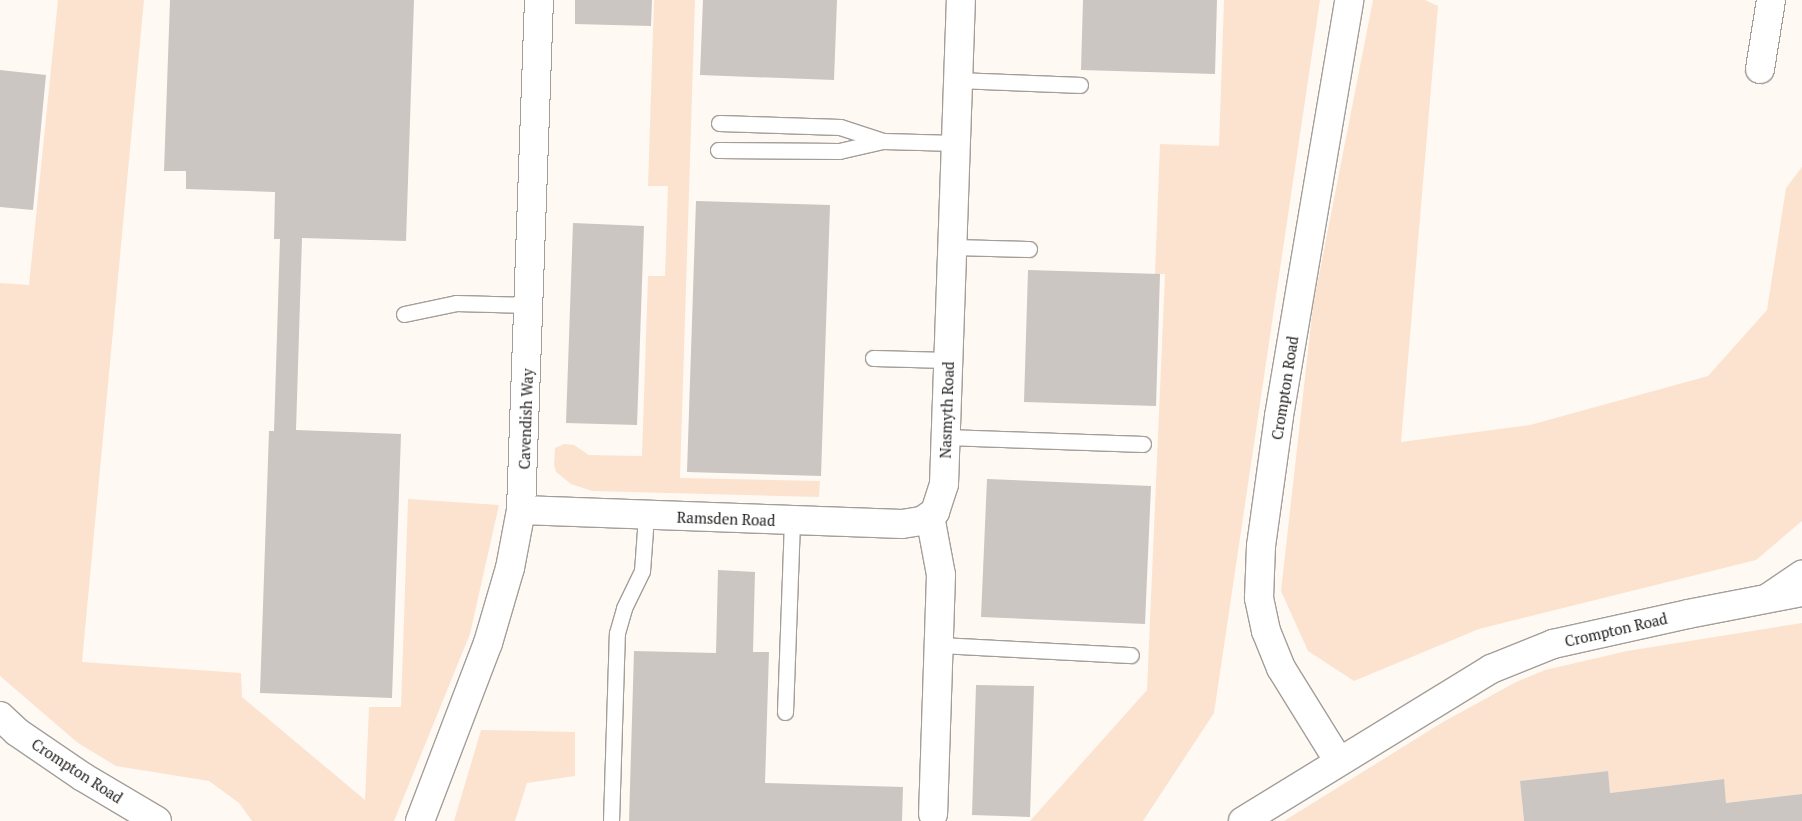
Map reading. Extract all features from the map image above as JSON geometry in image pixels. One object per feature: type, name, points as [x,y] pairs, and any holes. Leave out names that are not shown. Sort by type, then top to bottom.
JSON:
[{"type":"street","name":"Cavendish Way","points":[[420,821],[488,644],[510,568],[521,510],[540,0]]},
{"type":"street","name":"Nasmyth Road","points":[[930,516],[943,494],[961,0]]},
{"type":"street","name":"Crompton Road","points":[[1338,760],[1274,654],[1259,598],[1262,546],[1280,416],[1349,0]]},
{"type":"street","points":[[1760,69],[1771,0]]},
{"type":"street","name":"Ramsden Road","points":[[521,510],[792,522],[909,524],[930,516]]},
{"type":"street","points":[[930,516],[940,575],[933,814]]},
{"type":"street","points":[[1769,597],[1802,575]]},
{"type":"street","name":"Crompton Road","points":[[1243,821],[1338,760],[1458,687],[1525,654],[1600,631],[1802,592]]},
{"type":"street","name":"Crompton Road","points":[[0,716],[17,732],[83,777],[157,821]]},
{"type":"lane","points":[[958,80],[1080,85]]},
{"type":"lane","points":[[719,123],[840,127],[883,141]]},
{"type":"lane","points":[[718,150],[840,151],[883,141],[956,143]]},
{"type":"lane","points":[[952,247],[1029,250]]},
{"type":"lane","points":[[404,314],[456,304],[529,305]]},
{"type":"lane","points":[[873,358],[948,360]]},
{"type":"lane","points":[[946,437],[1143,444]]},
{"type":"lane","points":[[611,821],[617,633],[624,608],[642,571],[646,516]]},
{"type":"lane","points":[[785,712],[792,522]]},
{"type":"lane","points":[[938,645],[1131,655]]},
{"type":"shaded area","points":[[58,0],[144,0],[82,662],[241,673],[242,697],[365,800],[369,707],[401,707],[408,499],[499,505],[470,634],[394,821],[252,821],[239,803],[209,781],[116,766],[78,743],[0,676],[0,283],[29,285]]},
{"type":"shaded area","points":[[654,0],[695,0],[680,478],[820,481],[819,497],[592,491],[571,484],[556,472],[554,465],[555,448],[564,444],[574,445],[589,455],[642,456],[648,276],[665,276],[668,186],[648,186]]},
{"type":"shaded area","points":[[1224,0],[1320,0],[1214,713],[1143,821],[1030,821],[1147,690],[1165,274],[1155,274],[1160,144],[1219,146]]},
{"type":"shaded area","points":[[1373,0],[1425,0],[1438,6],[1401,442],[1530,425],[1708,376],[1767,310],[1786,188],[1802,167],[1802,521],[1756,560],[1479,629],[1354,681],[1308,651],[1281,591],[1313,306]]},
{"type":"shaded area","points":[[1802,623],[1802,794],[1726,803],[1723,779],[1610,793],[1607,771],[1520,781],[1524,821],[1284,821],[1443,722],[1516,682],[1545,670],[1627,651]]},
{"type":"shaded area","points":[[481,730],[575,732],[575,776],[527,783],[515,821],[454,821]]},
{"type":"building","points":[[170,0],[414,0],[406,241],[302,238],[296,430],[401,434],[392,698],[260,693],[269,431],[274,431],[280,239],[274,239],[275,192],[186,189],[186,171],[164,171]]},
{"type":"building","points":[[575,0],[652,0],[651,26],[575,24]]},
{"type":"building","points":[[703,0],[837,0],[834,80],[700,75]]},
{"type":"building","points":[[1083,0],[1217,0],[1215,74],[1081,70]]},
{"type":"building","points":[[0,70],[46,75],[33,210],[0,207]]},
{"type":"building","points":[[696,201],[830,205],[821,476],[687,472]]},
{"type":"building","points":[[573,223],[644,226],[637,425],[566,423]]},
{"type":"building","points":[[1028,270],[1160,274],[1156,406],[1024,402]]},
{"type":"building","points":[[987,479],[1151,486],[1145,624],[981,617]]},
{"type":"building","points":[[718,570],[755,572],[753,652],[769,652],[765,783],[903,787],[902,821],[629,821],[634,651],[716,653]]},
{"type":"building","points":[[976,685],[1034,686],[1030,817],[972,815]]},
{"type":"building","points":[[1608,771],[1610,793],[1724,779],[1726,803],[1802,794],[1802,821],[1524,821],[1520,781]]}]
